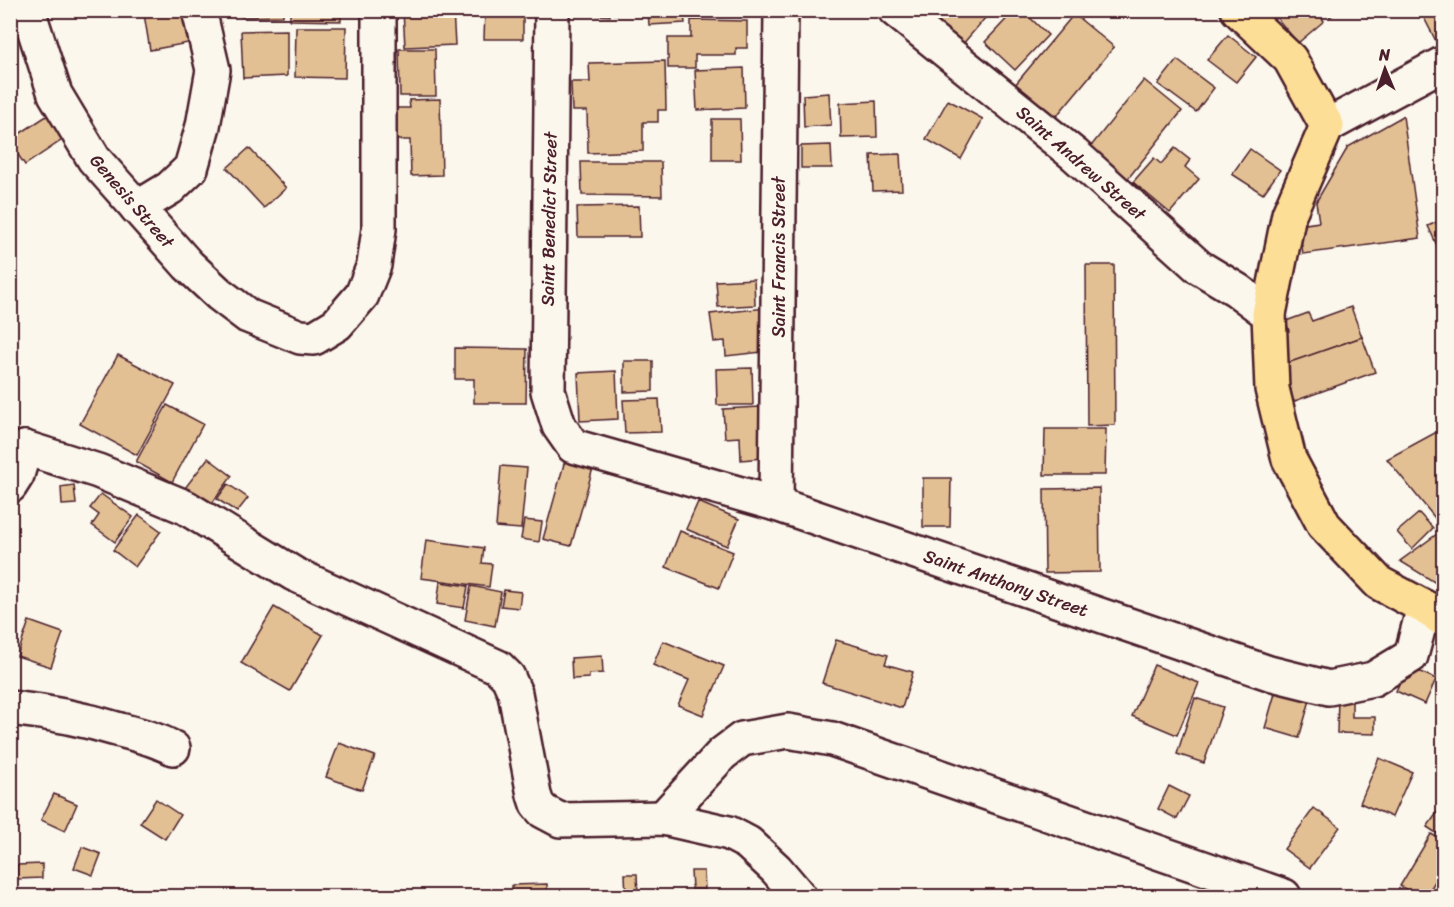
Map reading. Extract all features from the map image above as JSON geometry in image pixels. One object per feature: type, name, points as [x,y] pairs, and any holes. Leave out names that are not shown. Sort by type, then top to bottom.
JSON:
[{"type":"main road","points":[[1238,10],[1290,58],[1327,126],[1289,214],[1269,314],[1272,389],[1289,459],[1324,525],[1378,583],[1434,614]]},
{"type":"street","name":"Genesis Street","points":[[28,10],[55,94],[94,159],[188,265],[219,294],[248,316],[300,337],[314,338],[337,324],[362,296],[374,265],[379,228],[379,10]]},
{"type":"street","points":[[137,208],[170,188],[191,168],[203,126],[213,70],[199,10]]},
{"type":"street","name":"Saint Benedict Street","points":[[552,10],[548,391],[559,426]]},
{"type":"street","name":"Saint Francis Street","points":[[776,504],[781,10]]},
{"type":"street","name":"Saint Andrew Street","points":[[895,10],[1075,154],[1199,267],[1269,314]]},
{"type":"street","points":[[1327,126],[1443,63]]},
{"type":"street","name":"Saint Anthony Street","points":[[559,426],[573,446],[776,504],[1269,673],[1329,688],[1373,679],[1411,656],[1434,614]]},
{"type":"street","points":[[10,486],[18,475],[18,440],[185,507],[294,574],[498,667],[508,677],[515,693],[534,795],[543,811],[560,820],[663,818],[729,833],[748,843],[776,869],[799,897]]},
{"type":"street","points":[[10,708],[57,713],[159,740],[173,748]]},
{"type":"street","points":[[663,818],[722,754],[742,740],[788,732],[832,740],[1284,897]]},
{"type":"building","points":[[183,10],[188,43],[150,50],[144,14]]},
{"type":"building","points":[[242,10],[283,10],[283,16],[242,17]]},
{"type":"building","points":[[290,10],[341,10],[341,21],[290,20]]},
{"type":"building","points":[[403,10],[453,10],[455,45],[405,47]]},
{"type":"building","points":[[485,10],[523,10],[523,39],[484,39]]},
{"type":"building","points":[[577,10],[610,10],[610,16],[577,14]]},
{"type":"building","points":[[614,10],[636,10],[636,13],[614,14]]},
{"type":"building","points":[[648,10],[723,10],[723,13],[684,15],[685,23],[649,25]]},
{"type":"building","points":[[946,10],[992,10],[962,45],[936,22]]},
{"type":"building","points":[[1015,10],[1022,10],[1048,35],[1015,70],[985,42]]},
{"type":"building","points":[[1270,10],[1316,10],[1324,21],[1298,43]]},
{"type":"building","points":[[1325,10],[1340,10],[1330,17]]},
{"type":"building","points":[[1420,10],[1444,10],[1444,40],[1437,43]]},
{"type":"building","points":[[1074,14],[1114,47],[1049,125],[1009,92]]},
{"type":"building","points":[[691,20],[747,21],[747,48],[736,48],[736,55],[695,55],[695,68],[668,68],[668,38],[691,38]]},
{"type":"building","points":[[296,27],[346,27],[345,78],[295,77]]},
{"type":"building","points":[[287,30],[287,76],[243,78],[241,31]]},
{"type":"building","points":[[1228,35],[1256,57],[1236,82],[1207,60]]},
{"type":"building","points":[[399,49],[435,49],[436,96],[400,96]]},
{"type":"building","points":[[1177,60],[1214,88],[1196,112],[1158,84]]},
{"type":"building","points":[[665,61],[666,110],[658,110],[658,122],[643,122],[643,151],[588,153],[587,111],[572,111],[571,82],[590,82],[589,63]]},
{"type":"building","points":[[744,68],[745,108],[697,110],[695,70]]},
{"type":"building","points":[[1144,80],[1182,111],[1122,186],[1083,156]]},
{"type":"building","points":[[829,93],[831,125],[804,127],[803,95]]},
{"type":"building","points":[[440,99],[442,175],[411,176],[410,140],[397,140],[396,108],[410,108],[409,100]]},
{"type":"building","points":[[948,100],[983,119],[961,159],[926,139]]},
{"type":"building","points":[[876,101],[877,137],[841,138],[840,103]]},
{"type":"building","points":[[51,113],[68,136],[25,165],[10,140]]},
{"type":"building","points":[[1403,116],[1420,238],[1303,254],[1299,225],[1319,222],[1316,202],[1348,147]]},
{"type":"building","points":[[712,119],[740,119],[741,160],[712,160]]},
{"type":"building","points":[[831,145],[832,168],[801,168],[801,146]]},
{"type":"building","points":[[249,148],[286,188],[264,208],[227,168]]},
{"type":"building","points":[[1175,148],[1190,160],[1185,167],[1199,179],[1170,213],[1133,182],[1154,158],[1161,164]]},
{"type":"building","points":[[1250,149],[1280,170],[1263,194],[1232,174]]},
{"type":"building","points":[[900,154],[902,190],[873,191],[871,155]]},
{"type":"building","points":[[581,162],[661,162],[662,196],[582,195]]},
{"type":"building","points":[[639,206],[640,237],[578,237],[577,207]]},
{"type":"building","points":[[1444,219],[1444,261],[1428,226]]},
{"type":"building","points":[[1086,265],[1114,265],[1115,425],[1087,426]]},
{"type":"building","points":[[754,279],[755,305],[718,307],[716,281]]},
{"type":"building","points":[[1351,307],[1362,337],[1283,365],[1273,337],[1289,331],[1286,321],[1308,313],[1312,321]]},
{"type":"building","points":[[766,308],[772,351],[726,356],[725,341],[714,342],[710,314]]},
{"type":"building","points":[[1362,337],[1375,372],[1292,402],[1279,366]]},
{"type":"building","points":[[455,348],[527,349],[526,403],[474,403],[474,379],[455,379]]},
{"type":"building","points":[[118,355],[175,385],[137,455],[80,424]]},
{"type":"building","points":[[624,361],[653,361],[653,391],[624,392]]},
{"type":"building","points":[[752,368],[753,405],[717,405],[716,369]]},
{"type":"building","points":[[616,371],[618,419],[580,421],[578,373]]},
{"type":"building","points":[[659,399],[661,432],[625,433],[623,400]]},
{"type":"building","points":[[167,405],[203,424],[172,482],[136,462]]},
{"type":"building","points":[[760,407],[763,458],[741,460],[740,437],[725,438],[723,409]]},
{"type":"building","points":[[1444,428],[1444,520],[1439,523],[1387,459]]},
{"type":"building","points":[[1045,429],[1106,429],[1105,475],[1044,475]]},
{"type":"building","points":[[567,453],[595,461],[571,546],[543,539]]},
{"type":"building","points":[[208,458],[232,476],[210,506],[185,488]]},
{"type":"building","points":[[501,466],[527,468],[521,529],[496,527]]},
{"type":"building","points":[[923,478],[951,478],[950,527],[923,527]]},
{"type":"building","points":[[228,484],[248,498],[237,512],[217,499]]},
{"type":"building","points":[[74,485],[76,504],[62,505],[61,487]]},
{"type":"building","points":[[1099,488],[1100,572],[1045,573],[1044,489]]},
{"type":"building","points":[[101,494],[133,517],[115,542],[92,525],[99,515],[90,508]]},
{"type":"building","points":[[698,502],[739,519],[727,546],[686,529]]},
{"type":"building","points":[[1419,513],[1433,528],[1412,549],[1397,532]]},
{"type":"building","points":[[139,515],[161,531],[135,567],[113,550]]},
{"type":"building","points":[[524,520],[542,522],[539,542],[521,539]]},
{"type":"building","points":[[1444,529],[1444,588],[1400,561]]},
{"type":"building","points":[[680,531],[733,552],[719,588],[666,567]]},
{"type":"building","points":[[426,540],[484,548],[482,563],[492,564],[489,587],[421,578]]},
{"type":"building","points":[[440,582],[468,586],[464,608],[437,604]]},
{"type":"building","points":[[471,586],[501,592],[495,626],[465,620]]},
{"type":"building","points":[[504,590],[521,592],[519,608],[501,606]]},
{"type":"building","points":[[274,607],[323,635],[290,691],[241,663]]},
{"type":"building","points":[[29,621],[63,633],[51,667],[17,656]]},
{"type":"building","points":[[836,640],[888,655],[885,664],[913,672],[902,708],[822,683]]},
{"type":"building","points":[[663,641],[724,666],[703,715],[678,705],[689,680],[653,665]]},
{"type":"building","points":[[602,656],[603,673],[589,674],[589,678],[572,679],[571,658]]},
{"type":"building","points":[[1154,665],[1199,683],[1177,735],[1132,716]]},
{"type":"building","points":[[1407,666],[1436,679],[1425,704],[1396,691]]},
{"type":"building","points":[[1276,690],[1310,700],[1299,738],[1265,728]]},
{"type":"building","points":[[1195,698],[1223,707],[1204,763],[1177,754]]},
{"type":"building","points":[[1338,698],[1352,698],[1352,717],[1375,717],[1375,734],[1337,733]]},
{"type":"building","points":[[339,743],[375,756],[362,790],[326,777]]},
{"type":"building","points":[[1379,758],[1412,772],[1392,817],[1360,803]]},
{"type":"building","points":[[1169,786],[1189,796],[1177,819],[1158,809]]},
{"type":"building","points":[[54,794],[77,804],[65,831],[41,820]]},
{"type":"building","points":[[156,799],[180,815],[165,839],[140,823]]},
{"type":"building","points":[[1444,803],[1444,838],[1427,827]]},
{"type":"building","points":[[1314,808],[1340,827],[1310,868],[1284,849]]},
{"type":"building","points":[[1431,834],[1444,841],[1444,867],[1426,896],[1417,896],[1400,886]]},
{"type":"building","points":[[82,847],[101,854],[93,875],[74,868]]},
{"type":"building","points":[[42,864],[42,878],[17,879],[17,865]]},
{"type":"building","points":[[691,871],[704,871],[705,889],[692,889]]},
{"type":"building","points":[[625,874],[637,874],[638,896],[626,896]]},
{"type":"building","points":[[10,877],[15,877],[15,896],[10,896]]},
{"type":"building","points":[[547,884],[547,896],[512,896],[512,885]]}]
